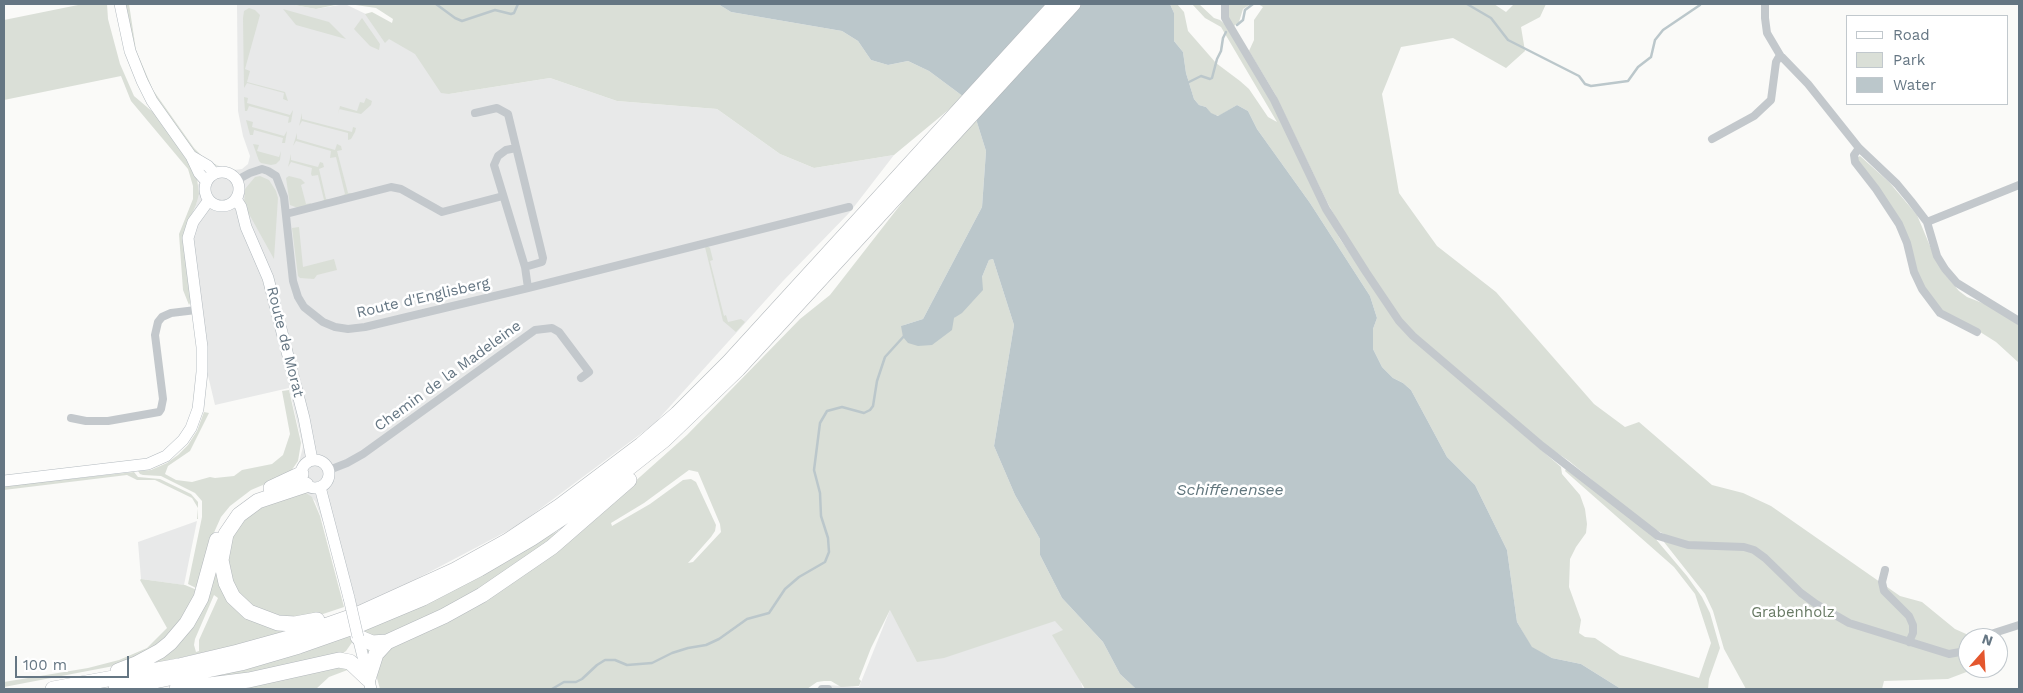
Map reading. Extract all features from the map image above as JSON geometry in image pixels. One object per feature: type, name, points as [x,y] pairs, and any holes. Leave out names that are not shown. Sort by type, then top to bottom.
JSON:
[{"type":"highway","points":[[116,689],[214,669],[286,650],[356,626],[442,588],[515,548],[583,504],[659,444],[712,394],[778,327],[947,133],[1056,4]]},
{"type":"highway","points":[[53,689],[186,665],[258,647],[348,618],[400,596],[473,560],[526,529],[577,495],[641,445],[729,362],[1073,4]]},
{"type":"highway","points":[[358,637],[372,643],[387,642],[444,616],[509,578],[571,532],[651,461],[712,394]]},
{"type":"highway","points":[[309,482],[258,501],[244,511],[232,524],[223,546],[221,560],[226,584],[233,597],[241,606],[257,617],[278,623],[295,624],[310,622],[374,601],[400,596]]},
{"type":"highway","points":[[71,686],[136,664],[170,643],[187,623],[200,598],[215,545],[226,520],[234,509],[254,495],[279,485],[309,482]]},
{"type":"highway","points":[[369,684],[376,654],[387,642]]},
{"type":"highway","points":[[177,689],[243,681],[332,661],[346,660],[355,666],[369,684]]},
{"type":"main road","points":[[120,4],[130,51],[158,111],[191,156],[208,166],[210,177],[204,189],[209,200],[217,205],[231,202]]},
{"type":"main road","points":[[210,177],[229,173],[237,180]]},
{"type":"main road","name":"Route de Morat","points":[[237,180],[239,190],[231,202],[242,207],[246,227],[268,278],[304,418],[312,460]]},
{"type":"main road","points":[[4,481],[148,464],[173,451],[183,440],[191,428],[198,409],[201,393],[202,347],[188,238],[193,222],[209,200]]},
{"type":"main road","points":[[309,482],[327,482],[329,470],[324,463],[312,460],[304,465],[309,482],[349,598],[369,684]]},
{"type":"street","points":[[1225,4],[1225,18],[1274,100],[1326,209],[1399,321],[1412,336],[1542,446],[1658,536],[1688,544],[1754,550],[1771,563],[1801,593],[1816,604],[1850,623],[1949,654],[1958,652]]},
{"type":"street","points":[[1765,4],[1767,33],[1780,55],[1808,84],[1858,148],[1897,184],[1926,222],[1937,256],[1945,269],[1957,283],[2019,320]]},
{"type":"street","points":[[1712,139],[1754,116],[1771,100],[1776,62],[1780,55]]},
{"type":"street","points":[[475,113],[497,108],[508,114],[543,258],[542,262],[525,268]]},
{"type":"street","points":[[516,148],[506,150],[498,156],[494,164],[525,268],[528,288]]},
{"type":"street","points":[[1858,148],[1854,155],[1855,162],[1899,224],[1914,272],[1922,289],[1940,313],[1977,332]]},
{"type":"street","name":"Route d'Englisberg","points":[[237,180],[257,170],[262,169],[272,173],[283,192],[293,281],[298,297],[304,307],[314,316],[335,327],[348,329],[528,288],[849,207]]},
{"type":"street","points":[[1926,222],[2019,185]]},
{"type":"street","points":[[286,214],[392,187],[401,189],[442,212],[504,196]]},
{"type":"street","points":[[71,418],[86,421],[108,421],[158,412],[162,409],[164,400],[155,335],[158,322],[162,317],[171,313],[196,310]]},
{"type":"street","name":"Chemin de la Madeleine","points":[[329,470],[363,454],[535,330],[546,328],[559,332],[589,372],[581,378]]},
{"type":"street","points":[[1885,570],[1882,582],[1884,591],[1909,616],[1913,625],[1913,633],[1909,642]]},
{"type":"street","points":[[822,689],[828,689]]},
{"type":"shaded area","points":[[237,4],[289,4],[316,9],[345,4],[372,17],[417,53],[449,94],[550,78],[617,101],[717,109],[780,154],[814,168],[894,155],[850,212],[783,281],[654,424],[517,526],[382,597],[364,631],[315,501],[294,481],[303,447],[289,388],[215,405],[192,308],[184,232],[196,205],[198,185],[205,171],[219,166],[234,170],[242,169],[248,164],[250,156],[243,136],[238,111]]},
{"type":"shaded area","points":[[197,521],[184,585],[141,579],[138,542]]},
{"type":"shaded area","points":[[890,610],[1060,617],[1083,689],[813,689],[826,685],[859,687]]},
{"type":"green space","points":[[83,4],[107,4],[108,19],[120,64],[134,96],[154,113],[192,167],[197,178],[199,194],[184,232],[191,301],[189,305],[183,290],[179,234],[193,199],[193,186],[188,169],[131,101],[121,76],[4,100],[4,20]]},
{"type":"green space","points":[[125,4],[129,4],[136,50],[153,90],[194,148],[206,160],[219,166],[204,162],[192,149],[152,91],[135,51]]},
{"type":"green space","points":[[289,4],[340,4],[316,9]]},
{"type":"green space","points":[[349,4],[718,4],[731,12],[842,31],[858,41],[871,60],[888,65],[908,61],[929,71],[964,97],[894,155],[814,168],[780,154],[717,109],[617,101],[550,78],[449,94],[441,93],[415,54],[389,39],[385,43],[365,14],[372,12],[392,23],[393,19],[376,8]]},
{"type":"green space","points":[[1170,4],[1177,4],[1184,12],[1188,31],[1216,63],[1249,89],[1268,117],[1277,122],[1221,27],[1205,18],[1192,4],[1199,4],[1214,18],[1220,20],[1228,27],[1270,99],[1317,197],[1340,239],[1397,322],[1411,338],[1561,467],[1562,474],[1580,495],[1585,509],[1586,533],[1570,559],[1569,587],[1581,620],[1579,633],[1585,637],[1595,638],[1620,655],[1699,678],[1711,643],[1695,594],[1674,567],[1565,471],[1566,469],[1654,537],[1702,597],[1710,613],[1720,648],[1709,679],[1708,689],[1621,689],[1581,664],[1552,658],[1532,648],[1517,622],[1507,550],[1475,485],[1447,457],[1411,390],[1393,378],[1382,367],[1373,349],[1373,329],[1377,318],[1370,296],[1310,203],[1257,129],[1248,111],[1237,105],[1219,116],[1211,114],[1206,107],[1199,105],[1194,99],[1186,73],[1183,52],[1174,41],[1174,13]]},
{"type":"green space","points":[[1229,4],[1251,4],[1243,9],[1239,22],[1234,26],[1229,19]]},
{"type":"green space","name":"Grabenholz","points":[[1258,4],[1494,4],[1506,12],[1514,4],[1546,4],[1540,17],[1521,27],[1525,51],[1506,68],[1453,38],[1401,47],[1382,94],[1399,193],[1437,246],[1496,292],[1594,404],[1625,427],[1639,422],[1712,485],[1743,493],[1771,506],[1900,596],[1922,602],[1958,630],[1958,675],[1948,679],[1884,681],[1882,689],[1746,689],[1724,649],[1713,611],[1705,594],[1664,542],[1666,535],[1648,526],[1569,461],[1544,444],[1416,335],[1402,320],[1346,237],[1275,94],[1249,51],[1254,40],[1254,20],[1263,7]]},
{"type":"green space","points":[[249,8],[255,10],[260,15],[245,69],[250,71],[247,82],[285,92],[288,101],[283,99],[284,93],[247,83],[244,88],[243,18],[244,11]]},
{"type":"green space","points":[[283,9],[329,22],[346,39],[296,25]]},
{"type":"green space","points":[[362,18],[380,44],[379,50],[370,46],[354,29]]},
{"type":"green space","points":[[244,97],[248,98],[247,103],[290,115],[293,110],[291,122],[288,123],[289,117],[249,106],[247,111],[245,111]]},
{"type":"green space","points":[[366,98],[372,101],[371,105],[361,114],[339,109],[340,106],[357,111],[360,102],[364,103]]},
{"type":"green space","points":[[302,113],[302,119],[352,132],[353,127],[356,128],[355,132],[351,139],[348,140],[348,133],[302,121],[299,126]]},
{"type":"green space","points":[[976,119],[986,151],[982,207],[923,319],[901,326],[954,318],[982,277],[989,260],[993,259],[1014,325],[994,446],[1015,495],[1040,539],[1040,555],[1062,598],[1103,642],[1120,674],[1136,689],[1085,689],[1052,635],[1063,630],[1055,621],[944,658],[917,662],[890,610],[871,648],[859,679],[861,681],[859,686],[841,687],[831,681],[824,681],[817,682],[807,689],[380,689],[370,653],[369,660],[364,631],[486,573],[548,536],[604,509],[687,435],[800,319],[830,295],[908,195]],"holes":[[[689,470],[698,472],[720,524],[721,532],[693,562],[688,563],[711,537],[716,525],[696,482],[691,479],[683,480],[650,504],[612,526],[611,523],[644,503]]]},
{"type":"green space","points":[[246,120],[253,122],[252,127],[284,136],[287,131],[285,143],[282,143],[283,138],[254,130],[253,135],[250,135]]},
{"type":"green space","points":[[297,133],[297,139],[335,150],[337,144],[341,146],[342,150],[337,151],[348,193],[354,193],[339,197],[345,194],[336,157],[330,158],[331,151],[296,141],[293,146]]},
{"type":"green space","points":[[253,144],[259,145],[257,151],[279,157],[281,151],[280,160],[276,164],[271,165],[261,163]]},
{"type":"green space","points":[[291,154],[291,160],[318,167],[320,162],[323,163],[324,167],[319,169],[326,199],[333,199],[318,203],[324,200],[318,175],[312,176],[312,168],[291,162],[288,167]]},
{"type":"green space","points":[[1860,156],[1889,182],[1917,215],[1942,271],[1959,291],[1967,297],[1990,306],[2019,324],[2019,363],[1996,342],[1943,312],[1920,282],[1906,236],[1858,164],[1858,157]]},
{"type":"green space","points":[[260,176],[269,180],[278,198],[274,259],[244,205],[245,189],[255,177]]},
{"type":"green space","points":[[289,176],[301,179],[305,183],[301,185],[306,204],[311,203],[310,205],[298,208],[290,205],[286,178]]},
{"type":"green space","points":[[299,227],[303,267],[334,259],[337,270],[317,275],[314,279],[300,278],[298,276],[292,228]]},
{"type":"green space","points":[[705,247],[710,248],[713,260],[710,261],[724,316],[726,315],[728,322],[741,319],[745,322],[736,332],[723,321]]},
{"type":"green space","points":[[289,390],[301,443],[298,461],[289,474],[251,490],[230,506],[221,517],[212,537],[198,589],[188,584],[202,517],[202,501],[195,493],[161,476],[143,475],[138,471],[151,470],[167,463],[178,455],[188,445],[197,431],[204,412],[209,413],[190,451],[168,466],[165,474],[176,480],[192,482],[210,477],[234,476],[242,470],[272,464],[283,455],[290,434],[282,391]]},
{"type":"green space","points":[[134,472],[138,477],[160,479],[191,494],[198,502],[198,508],[192,498],[155,480],[137,480],[127,475],[4,490],[4,486]]},
{"type":"green space","points":[[305,492],[312,497],[320,516],[344,607],[320,615],[294,619],[251,608],[231,583],[227,546],[244,517],[285,495]]},
{"type":"green space","points":[[223,533],[231,598],[290,629],[255,641],[143,666],[172,644]],"holes":[[[214,595],[218,598],[199,640],[199,651],[196,652],[195,639]]]},
{"type":"green space","points":[[141,579],[185,585],[197,590],[190,609],[165,640],[119,665],[4,687],[4,682],[88,668],[119,660],[147,648],[167,628]]},
{"type":"green space","points":[[352,635],[353,641],[346,651],[336,658],[190,683],[281,659]]},
{"type":"green space","points":[[337,663],[358,666],[329,677],[316,689],[220,689]]},
{"type":"water","name":"Schiffenensee","points":[[718,4],[1170,4],[1174,13],[1174,41],[1183,52],[1186,73],[1194,99],[1199,105],[1206,107],[1211,113],[1218,116],[1237,105],[1248,111],[1257,129],[1310,203],[1370,296],[1377,318],[1373,329],[1373,349],[1382,367],[1393,378],[1411,390],[1447,457],[1475,485],[1507,550],[1517,622],[1532,647],[1552,658],[1581,664],[1621,689],[1136,689],[1120,674],[1103,642],[1062,598],[1040,555],[1040,539],[1015,495],[994,446],[1014,325],[993,259],[989,260],[982,277],[983,290],[962,313],[954,318],[952,330],[932,345],[918,346],[908,343],[903,337],[901,326],[923,319],[982,207],[986,151],[976,119],[964,97],[929,71],[908,61],[888,65],[871,60],[858,41],[842,31],[731,12]]},
{"type":"waterway","points":[[436,4],[462,21],[495,10],[511,14],[514,13],[518,4]]},
{"type":"waterway","points":[[1237,25],[1243,20],[1245,10],[1253,4]]},
{"type":"waterway","points":[[1467,4],[1491,18],[1508,40],[1579,76],[1585,84],[1591,86],[1628,81],[1638,67],[1651,57],[1655,40],[1663,30],[1700,5]]},
{"type":"waterway","points":[[1189,82],[1201,76],[1212,78],[1226,32]]},
{"type":"waterway","points":[[552,689],[564,682],[576,682],[582,679],[605,660],[615,660],[627,665],[652,663],[672,653],[706,645],[719,639],[747,619],[769,613],[785,589],[799,577],[825,562],[829,552],[828,538],[821,516],[820,493],[814,470],[820,423],[827,411],[842,407],[864,413],[870,410],[873,406],[877,381],[885,357],[905,335]]}]
